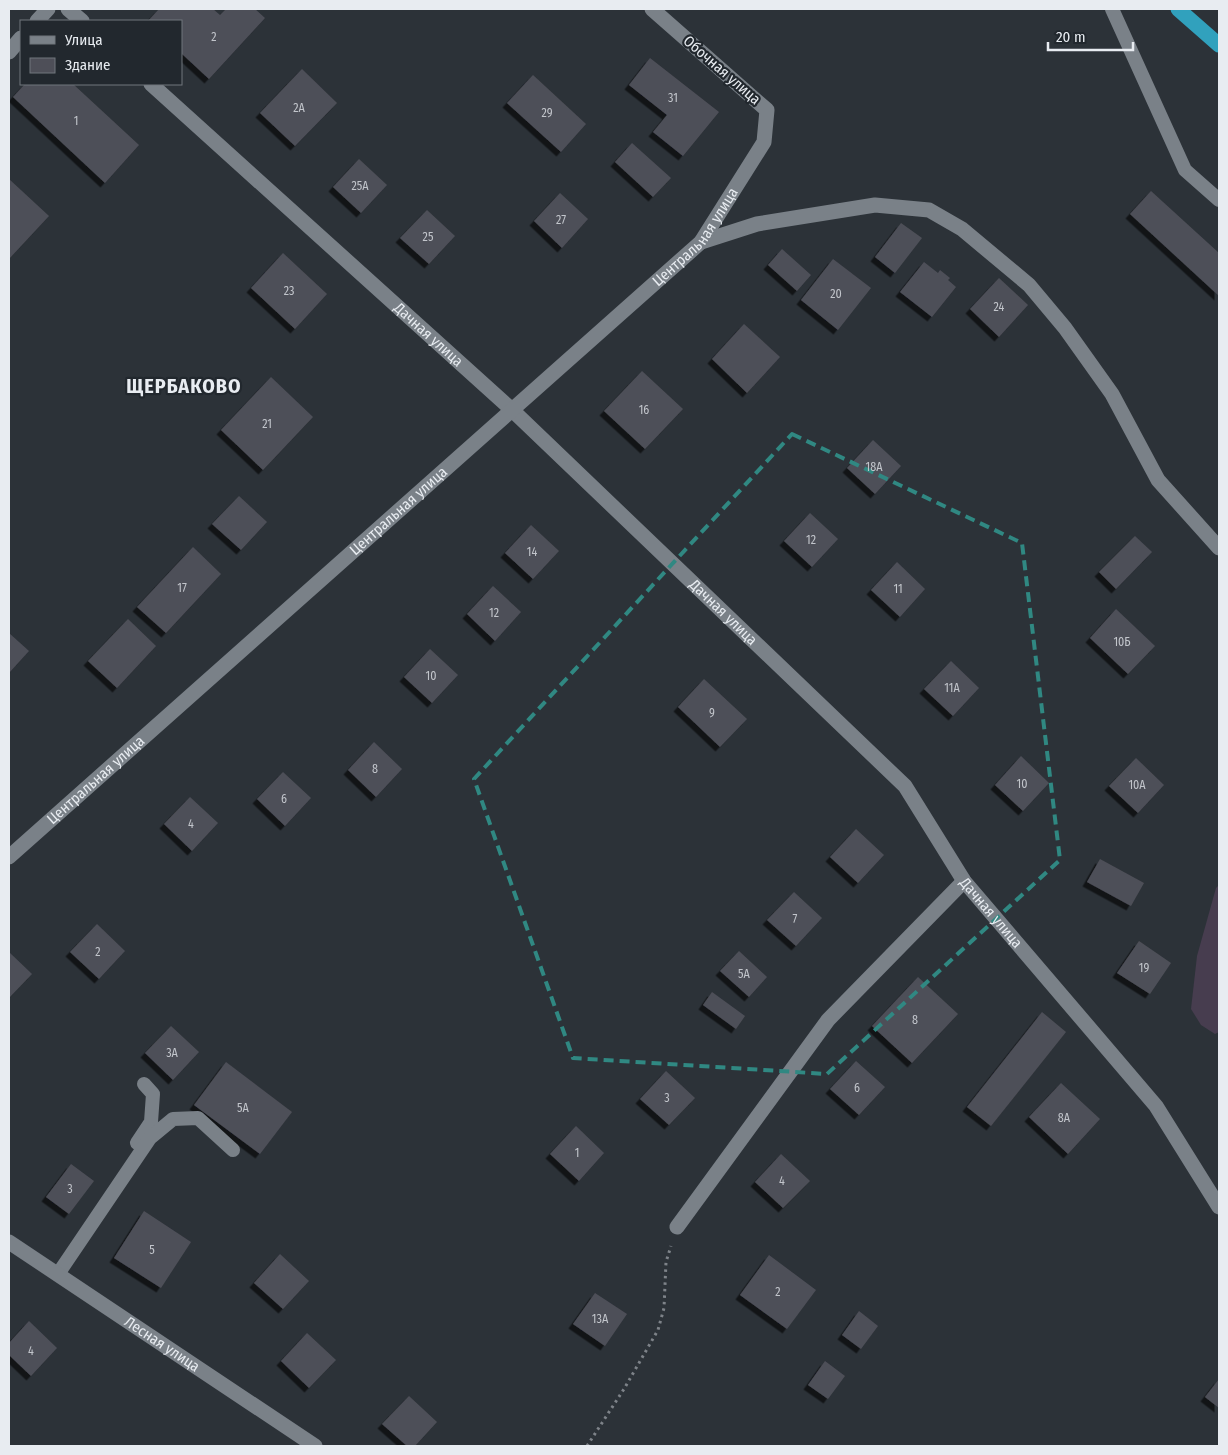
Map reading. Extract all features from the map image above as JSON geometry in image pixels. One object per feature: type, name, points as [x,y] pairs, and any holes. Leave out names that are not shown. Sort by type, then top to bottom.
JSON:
[{"type":"highway","points":[[1178,9],[1219,45]]},
{"type":"street","points":[[37,20],[48,9]]},
{"type":"street","points":[[68,9],[81,20]]},
{"type":"street","name":"Обочная улица","points":[[652,9],[768,110],[764,142]]},
{"type":"street","points":[[9,52],[20,39]]},
{"type":"street","name":"Дачная улица","points":[[152,85],[511,409],[904,786],[964,881],[1156,1106],[1219,1207]]},
{"type":"street","name":"Центральная улица","points":[[9,857],[701,242],[764,142]]},
{"type":"street","points":[[701,242],[757,224],[875,205],[929,210],[962,229],[1029,285],[1065,328],[1112,394],[1158,480],[1219,548]]},
{"type":"street","points":[[677,1227],[828,1020],[964,881]]},
{"type":"street","name":"Лесная улица","points":[[9,1242],[315,1446]]},
{"type":"lane","points":[[1112,9],[1185,170],[1219,200]]},
{"type":"lane","points":[[54,1272],[151,1122],[153,1094],[144,1084]]},
{"type":"lane","points":[[54,1272],[150,1138],[173,1119],[198,1118],[234,1150]]},
{"type":"path","points":[[587,1446],[624,1389],[658,1330],[664,1308],[666,1262],[677,1227]]},
{"type":"highlighted area","points":[[792,434],[1022,543],[1060,860],[827,1074],[573,1058],[474,779]]},
{"type":"shaded area","points":[[1219,885],[1219,1032],[1215,1034],[1201,1025],[1191,1009],[1197,956],[1216,888]]},
{"type":"building","points":[[159,9],[213,9],[220,15],[226,9],[255,9],[265,18],[209,79],[182,54],[182,20],[149,20]]},
{"type":"building","points":[[650,58],[719,112],[683,156],[653,132],[667,115],[629,85]]},
{"type":"building","points":[[302,69],[337,103],[295,146],[260,113]]},
{"type":"building","points":[[533,75],[586,124],[561,152],[507,103]]},
{"type":"building","points":[[24,85],[74,85],[139,145],[105,183],[13,97]]},
{"type":"building","points":[[632,143],[671,178],[653,197],[615,162]]},
{"type":"building","points":[[359,159],[387,185],[361,213],[333,187]]},
{"type":"building","points":[[9,179],[49,216],[9,259]]},
{"type":"building","points":[[1151,191],[1219,253],[1219,296],[1130,214]]},
{"type":"building","points":[[560,193],[588,219],[562,248],[534,221]]},
{"type":"building","points":[[427,210],[455,236],[429,264],[400,238]]},
{"type":"building","points":[[901,223],[922,238],[895,273],[875,257]]},
{"type":"building","points":[[782,249],[811,275],[797,291],[768,265]]},
{"type":"building","points":[[283,253],[327,294],[295,329],[251,288]]},
{"type":"building","points":[[833,259],[871,288],[838,330],[801,300]]},
{"type":"building","points":[[924,262],[938,273],[940,270],[950,278],[948,280],[956,287],[932,317],[900,292]]},
{"type":"building","points":[[999,278],[1028,305],[999,337],[970,309]]},
{"type":"building","points":[[744,324],[780,357],[747,393],[712,359]]},
{"type":"building","points":[[642,371],[683,409],[645,449],[604,411]]},
{"type":"building","points":[[271,377],[313,417],[263,470],[221,430]]},
{"type":"building","points":[[873,440],[901,466],[875,494],[847,468]]},
{"type":"building","points":[[239,496],[267,522],[241,550],[212,524]]},
{"type":"building","points":[[810,513],[838,539],[812,567],[784,541]]},
{"type":"building","points":[[531,525],[559,551],[533,579],[505,553]]},
{"type":"building","points":[[1135,536],[1152,552],[1116,589],[1099,572]]},
{"type":"building","points":[[193,547],[221,574],[166,633],[137,607]]},
{"type":"building","points":[[897,562],[925,589],[900,617],[871,590]]},
{"type":"building","points":[[493,586],[521,612],[495,641],[467,614]]},
{"type":"building","points":[[1116,609],[1155,646],[1128,674],[1090,638]]},
{"type":"building","points":[[128,619],[156,646],[117,688],[88,661]]},
{"type":"building","points":[[9,633],[29,651],[9,673]]},
{"type":"building","points":[[430,649],[458,675],[432,703],[404,677]]},
{"type":"building","points":[[951,661],[979,688],[953,716],[924,689]]},
{"type":"building","points":[[704,679],[747,719],[720,747],[678,707]]},
{"type":"building","points":[[374,742],[402,769],[376,797],[348,770]]},
{"type":"building","points":[[1021,756],[1049,783],[1023,811],[995,785]]},
{"type":"building","points":[[1136,758],[1164,785],[1138,813],[1109,786]]},
{"type":"building","points":[[283,772],[311,798],[285,826],[257,799]]},
{"type":"building","points":[[190,797],[218,823],[192,851],[164,824]]},
{"type":"building","points":[[856,829],[884,855],[858,883],[830,857]]},
{"type":"building","points":[[1100,859],[1144,883],[1131,906],[1087,882]]},
{"type":"building","points":[[794,892],[822,918],[796,946],[767,920]]},
{"type":"building","points":[[97,924],[125,951],[99,979],[70,952]]},
{"type":"building","points":[[1139,941],[1171,963],[1150,994],[1117,973]]},
{"type":"building","points":[[739,951],[767,977],[749,997],[720,971]]},
{"type":"building","points":[[9,952],[32,974],[9,998]]},
{"type":"building","points":[[918,977],[958,1014],[912,1063],[872,1026]]},
{"type":"building","points":[[712,992],[745,1016],[736,1029],[703,1005]]},
{"type":"building","points":[[1042,1012],[1066,1032],[991,1126],[967,1107]]},
{"type":"building","points":[[171,1026],[199,1052],[173,1080],[145,1053]]},
{"type":"building","points":[[856,1061],[885,1087],[859,1115],[830,1089]]},
{"type":"building","points":[[226,1062],[292,1112],[260,1154],[194,1105]]},
{"type":"building","points":[[666,1071],[695,1098],[669,1125],[640,1099]]},
{"type":"building","points":[[1061,1083],[1100,1119],[1068,1154],[1029,1117]]},
{"type":"building","points":[[576,1126],[604,1153],[579,1181],[550,1154]]},
{"type":"building","points":[[781,1154],[810,1181],[783,1208],[755,1182]]},
{"type":"building","points":[[71,1164],[94,1181],[69,1214],[46,1197]]},
{"type":"building","points":[[144,1211],[191,1242],[161,1288],[114,1258]]},
{"type":"building","points":[[280,1254],[309,1281],[283,1309],[254,1283]]},
{"type":"building","points":[[769,1255],[816,1290],[787,1329],[740,1295]]},
{"type":"building","points":[[595,1293],[627,1314],[605,1346],[573,1324]]},
{"type":"building","points":[[859,1311],[878,1326],[861,1349],[842,1335]]},
{"type":"building","points":[[29,1321],[57,1348],[31,1376],[9,1355],[9,1343]]},
{"type":"building","points":[[307,1333],[336,1360],[309,1388],[281,1361]]},
{"type":"building","points":[[825,1361],[845,1376],[828,1399],[808,1385]]},
{"type":"building","points":[[1219,1379],[1219,1408],[1205,1397]]},
{"type":"building","points":[[409,1396],[437,1422],[415,1446],[407,1446],[382,1424]]},
{"type":"district","name":"ЩЕРБАКОВО","points":[[184,386]]}]
